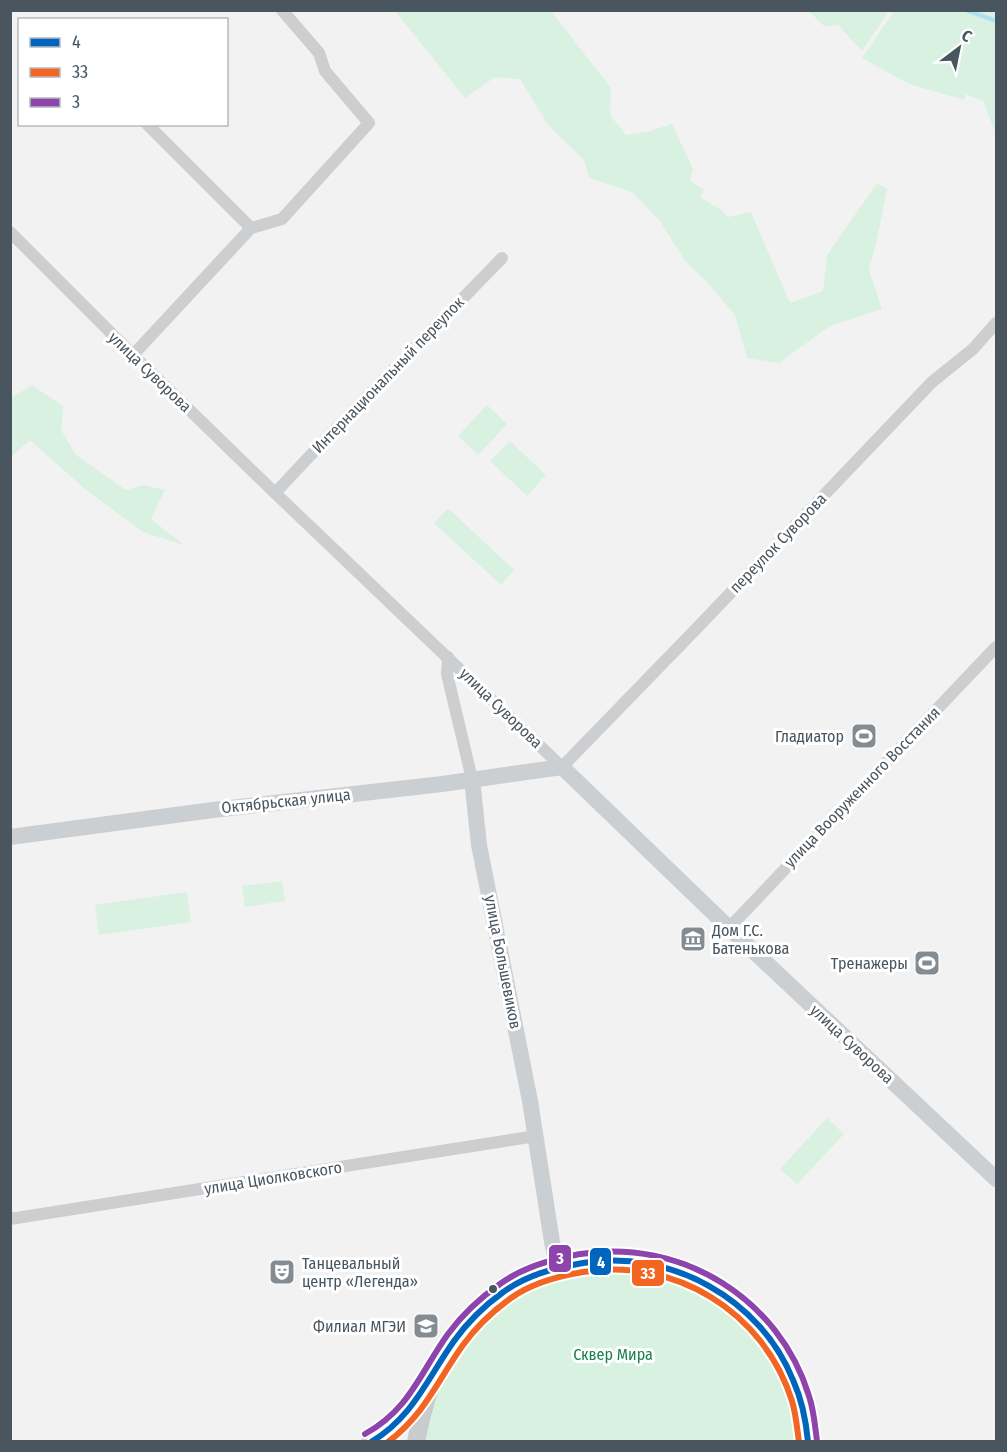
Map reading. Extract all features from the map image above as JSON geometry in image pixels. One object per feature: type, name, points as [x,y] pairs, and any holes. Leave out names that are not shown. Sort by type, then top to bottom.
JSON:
[{"type":"main road","points":[[370,1442],[384,1435],[408,1412],[456,1339],[499,1295],[525,1279],[558,1268],[582,1262],[623,1260],[661,1266],[697,1279],[730,1298],[759,1324],[782,1355],[798,1390],[808,1427],[808,1442]]},
{"type":"main road","points":[[416,1442],[423,1407],[436,1371]]},
{"type":"street","points":[[133,355],[251,228],[282,219],[369,123],[325,71],[319,53],[282,10]]},
{"type":"street","points":[[149,126],[251,228]]},
{"type":"street","name":"улица Суворова","points":[[10,232],[275,493],[996,1179]]},
{"type":"street","name":"Интернациональный переулок","points":[[275,493],[502,258]]},
{"type":"street","name":"переулок Суворова","points":[[562,767],[932,382],[973,350],[996,323]]},
{"type":"street","name":"улица Вооруженного Восстания","points":[[729,927],[996,647]]},
{"type":"street","name":"улица Большевиков","points":[[448,657],[447,674],[471,779],[479,845],[536,1136],[558,1268]]},
{"type":"street","name":"Октябрьская улица","points":[[10,837],[562,767]]},
{"type":"street","name":"улица Циолковского","points":[[10,1220],[536,1136]]},
{"type":"green space","points":[[395,11],[551,11],[611,88],[610,115],[626,135],[672,124],[693,169],[690,180],[704,190],[700,197],[728,217],[751,212],[790,303],[823,291],[827,255],[877,183],[887,189],[869,270],[882,309],[830,326],[779,363],[747,358],[735,315],[707,282],[686,262],[659,220],[632,192],[589,178],[584,160],[548,125],[520,79],[495,77],[465,98]]},
{"type":"green space","points":[[809,11],[889,11],[862,51],[838,25],[824,26]]},
{"type":"green space","points":[[894,11],[996,11],[996,134],[983,101],[966,94],[964,100],[909,84],[862,58]]},
{"type":"green space","points":[[32,385],[63,406],[61,430],[76,455],[126,490],[143,485],[165,490],[151,519],[184,545],[143,532],[85,489],[30,440],[11,457],[11,398]]},
{"type":"green space","points":[[487,405],[507,424],[478,455],[458,436]]},
{"type":"green space","points":[[510,441],[546,475],[527,496],[490,461]]},
{"type":"green space","points":[[448,508],[514,570],[501,585],[434,523]]},
{"type":"green space","points":[[282,881],[285,901],[245,907],[242,886]]},
{"type":"green space","points":[[187,892],[191,922],[99,935],[95,905]]},
{"type":"green space","points":[[827,1118],[844,1134],[797,1184],[780,1169]]},
{"type":"green space","name":"Сквер Мира","points":[[600,1266],[673,1275],[707,1291],[738,1312],[777,1361],[796,1408],[801,1442],[424,1442],[426,1425],[451,1357],[498,1304],[529,1285]]},
{"type":"waterway","points":[[966,10],[996,21]]},
{"type":"transit line","name":"3","points":[[365,1434],[404,1402],[453,1327],[485,1295],[500,1284],[528,1268],[548,1261],[580,1254],[618,1251],[654,1256],[689,1266],[721,1282],[750,1304],[775,1330],[795,1361],[811,1402],[817,1441]]},
{"type":"transit line","name":"4","points":[[371,1442],[386,1432],[409,1409],[459,1334],[482,1309],[502,1293],[521,1281],[551,1270],[583,1263],[616,1261],[648,1264],[679,1272],[735,1303],[758,1325],[778,1351],[799,1395],[808,1442]]},
{"type":"transit line","name":"33","points":[[388,1442],[422,1408],[473,1332],[504,1303],[536,1284],[555,1278],[583,1272],[617,1270],[651,1273],[682,1283],[712,1298],[738,1317],[760,1341],[779,1369],[792,1401],[799,1442]]},
{"type":"place","name":"Гладиатор","points":[[864,736]]},
{"type":"place","name":"Дом Г.С. Батенькова","points":[[693,939]]},
{"type":"place","name":"Тренажеры","points":[[927,963]]},
{"type":"place","name":"Танцевальный центр «Легенда»","points":[[282,1272]]},
{"type":"place","name":"Филиал МГЭИ","points":[[426,1326]]}]
